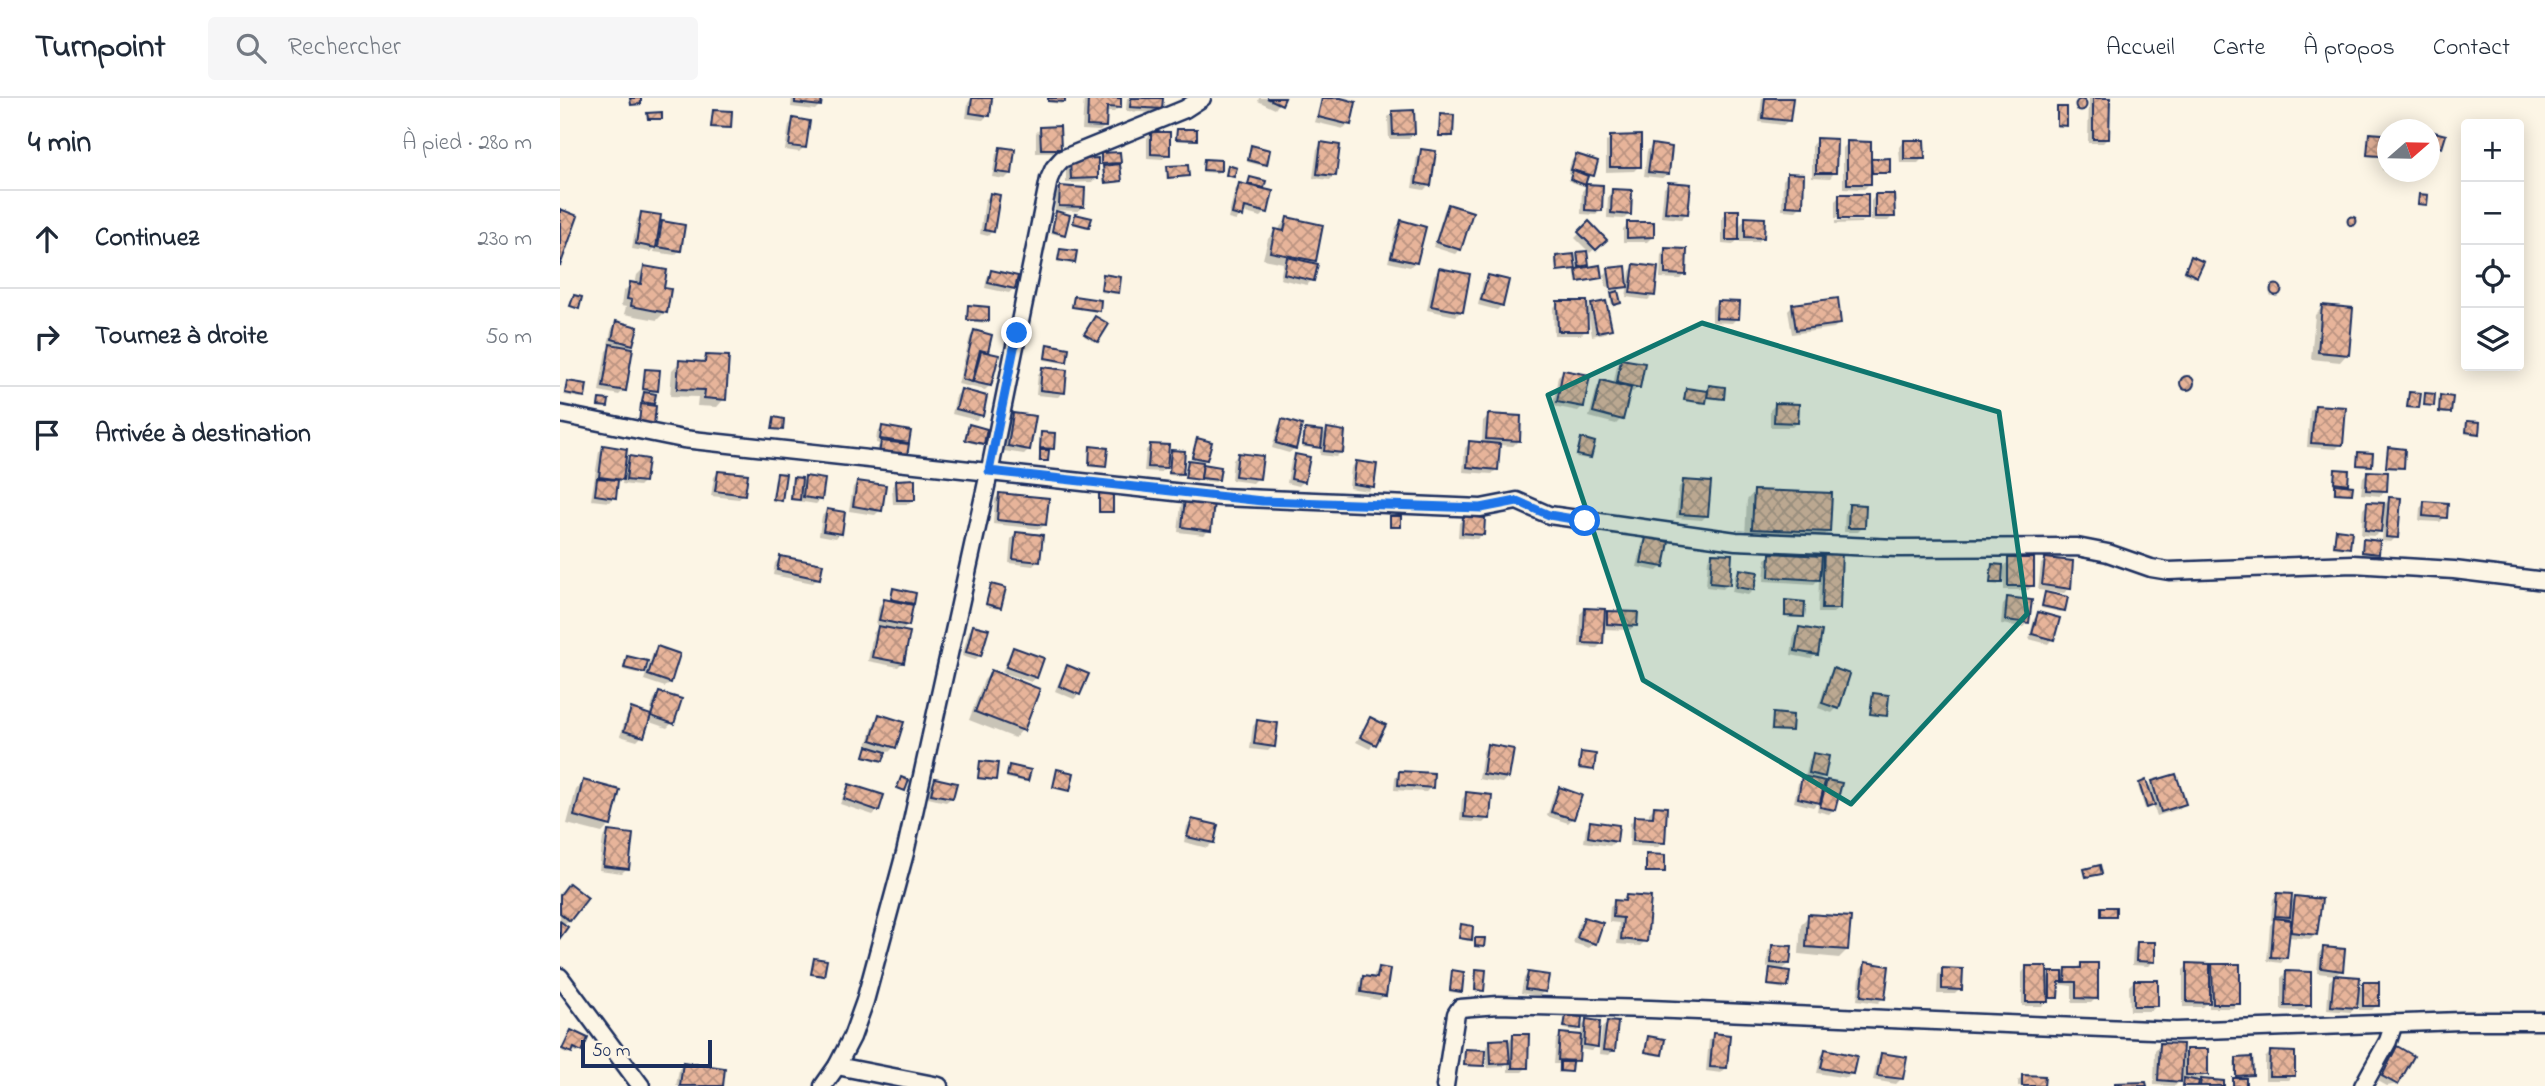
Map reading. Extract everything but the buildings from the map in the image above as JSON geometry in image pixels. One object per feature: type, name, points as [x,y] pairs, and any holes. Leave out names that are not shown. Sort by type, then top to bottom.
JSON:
[{"type":"street","points":[[823,1086],[852,1037],[865,1001],[905,853],[989,471],[1043,202],[1054,168],[1062,159],[1185,109],[1202,98]]},
{"type":"street","points":[[560,414],[683,439],[1262,501],[1481,508],[1517,501],[1549,515],[1736,541],[1897,548],[2077,547],[2169,571],[2353,564],[2454,570],[2545,581]]},
{"type":"street","points":[[560,977],[641,1086]]},
{"type":"street","points":[[1445,1086],[1456,1014],[1460,1008],[1498,1005],[2176,1031],[2545,1021]]},
{"type":"street","points":[[2364,1086],[2388,1041],[2394,1023]]},
{"type":"street","points":[[837,1066],[939,1086]]},
{"type":"highlighted area","points":[[1702,323],[1999,412],[2027,614],[1851,804],[1643,680],[1548,395]]},
{"type":"route","points":[[1017,333],[989,471],[1262,501],[1481,508],[1517,501],[1549,515],[1585,521]]}]
